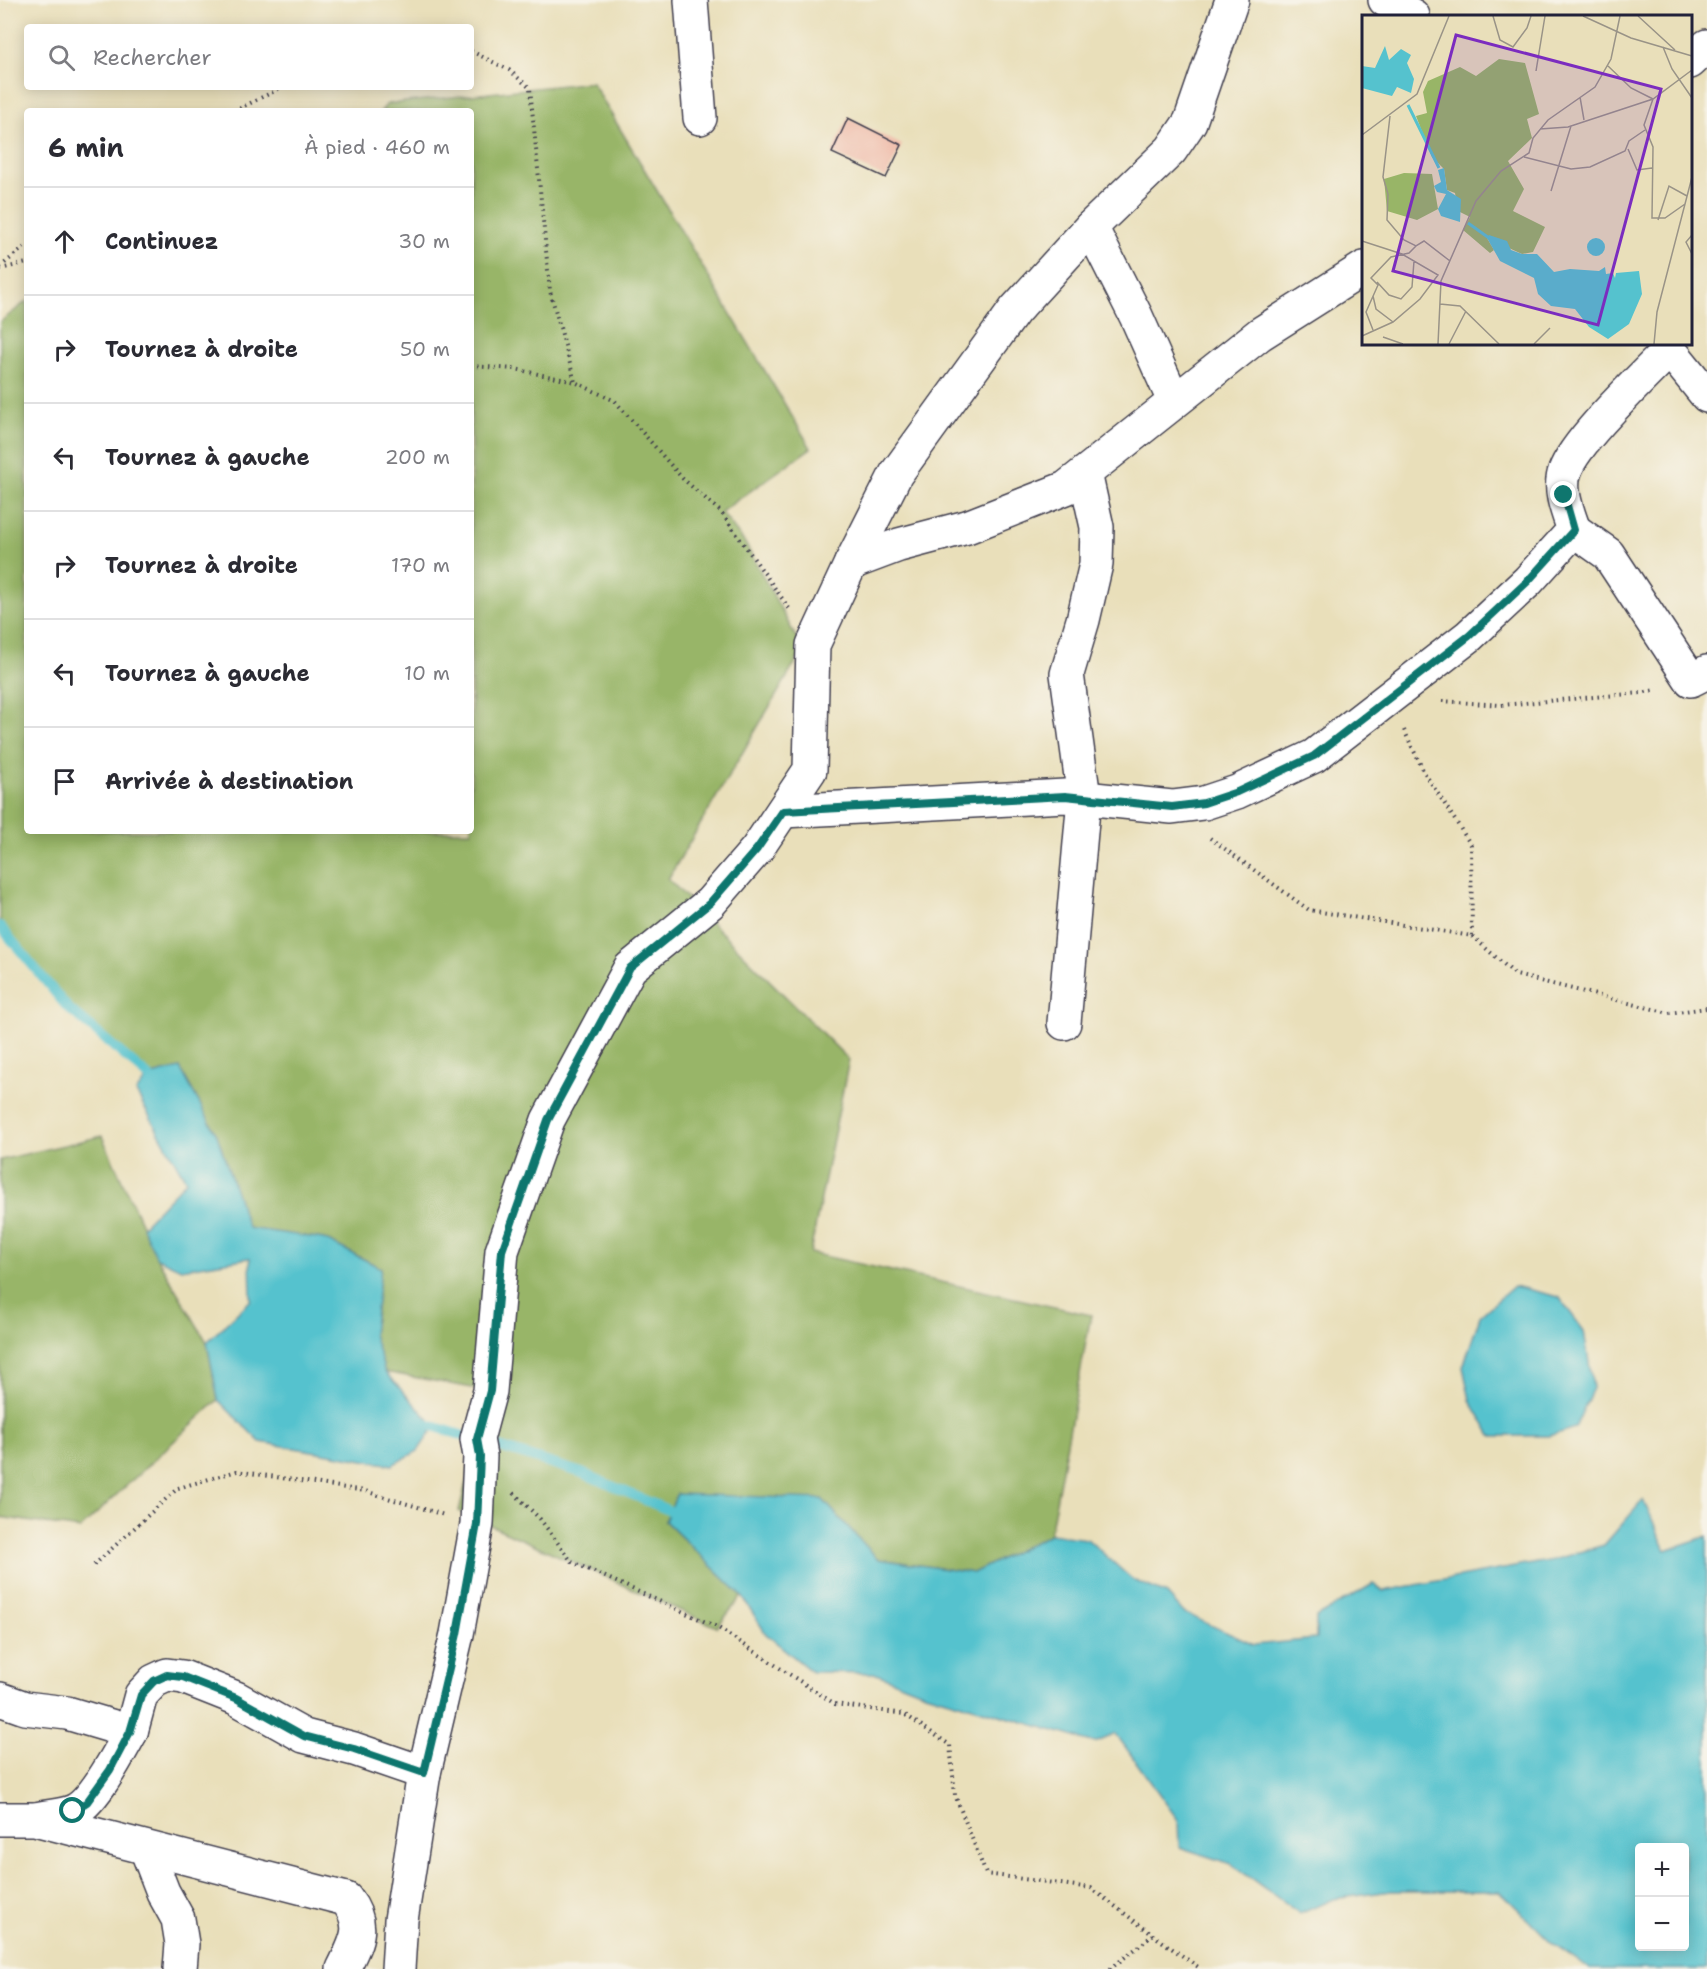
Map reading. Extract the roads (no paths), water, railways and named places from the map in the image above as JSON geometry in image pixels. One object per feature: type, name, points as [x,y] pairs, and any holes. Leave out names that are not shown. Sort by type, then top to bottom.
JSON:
[{"type":"street","points":[[692,0],[700,118]]},
{"type":"street","points":[[398,1969],[401,1920],[424,1773],[457,1634],[477,1524],[480,1456],[477,1439],[490,1391],[502,1251],[548,1120],[630,968],[710,903],[757,849],[810,770],[813,645],[850,563],[896,474],[1015,310],[1091,227],[1171,150],[1190,122],[1232,0]]},
{"type":"street","points":[[1385,0],[1411,15]]},
{"type":"street","points":[[1692,60],[1707,46]]},
{"type":"street","points":[[1091,227],[1136,316],[1174,401]]},
{"type":"street","points":[[850,563],[899,545],[967,527],[1036,502],[1066,488],[1260,334],[1362,269]]},
{"type":"street","points":[[1699,676],[1608,554],[1574,530],[1564,495],[1564,472],[1592,434],[1666,347],[1707,396]]},
{"type":"street","points":[[1064,1023],[1084,798],[1067,674],[1096,564],[1097,527],[1084,473]]},
{"type":"street","points":[[783,811],[1065,796],[1172,807],[1204,803],[1237,792],[1314,756],[1469,636],[1528,581],[1574,530]]},
{"type":"street","points":[[0,1819],[35,1819],[73,1811],[87,1802],[110,1770],[130,1732],[141,1695],[154,1681],[167,1675],[183,1677],[236,1698],[304,1736],[354,1749],[424,1773]]},
{"type":"street","points":[[0,1699],[25,1708],[67,1713],[130,1732]]},
{"type":"street","points":[[0,1838],[35,1819],[346,1899],[356,1912],[358,1926],[357,1940],[343,1969]]},
{"type":"street","points":[[146,1848],[163,1892],[178,1918],[182,1944],[180,1969]]},
{"type":"water","points":[[180,1068],[217,1135],[248,1228],[324,1239],[381,1268],[373,1334],[385,1372],[435,1426],[418,1451],[392,1465],[260,1442],[218,1400],[207,1342],[251,1300],[250,1258],[181,1269],[157,1258],[142,1227],[186,1181],[136,1092],[148,1076]]},
{"type":"water","points":[[1514,1286],[1559,1297],[1584,1331],[1593,1388],[1575,1428],[1549,1436],[1491,1436],[1470,1400],[1463,1367],[1480,1316]]},
{"type":"water","points":[[677,1494],[822,1499],[878,1559],[973,1573],[1050,1534],[1087,1539],[1133,1580],[1167,1594],[1184,1613],[1254,1645],[1316,1639],[1316,1617],[1373,1584],[1383,1591],[1553,1560],[1604,1545],[1643,1500],[1666,1550],[1707,1536],[1707,1969],[1590,1969],[1551,1942],[1500,1891],[1391,1891],[1333,1899],[1300,1914],[1231,1864],[1179,1847],[1178,1820],[1116,1734],[1095,1743],[925,1693],[874,1673],[812,1672],[766,1634],[742,1596],[665,1521]]},
{"type":"waterway","points":[[0,926],[67,1007],[148,1076],[155,1088]]},
{"type":"waterway","points":[[423,1423],[582,1473],[682,1516]]}]
